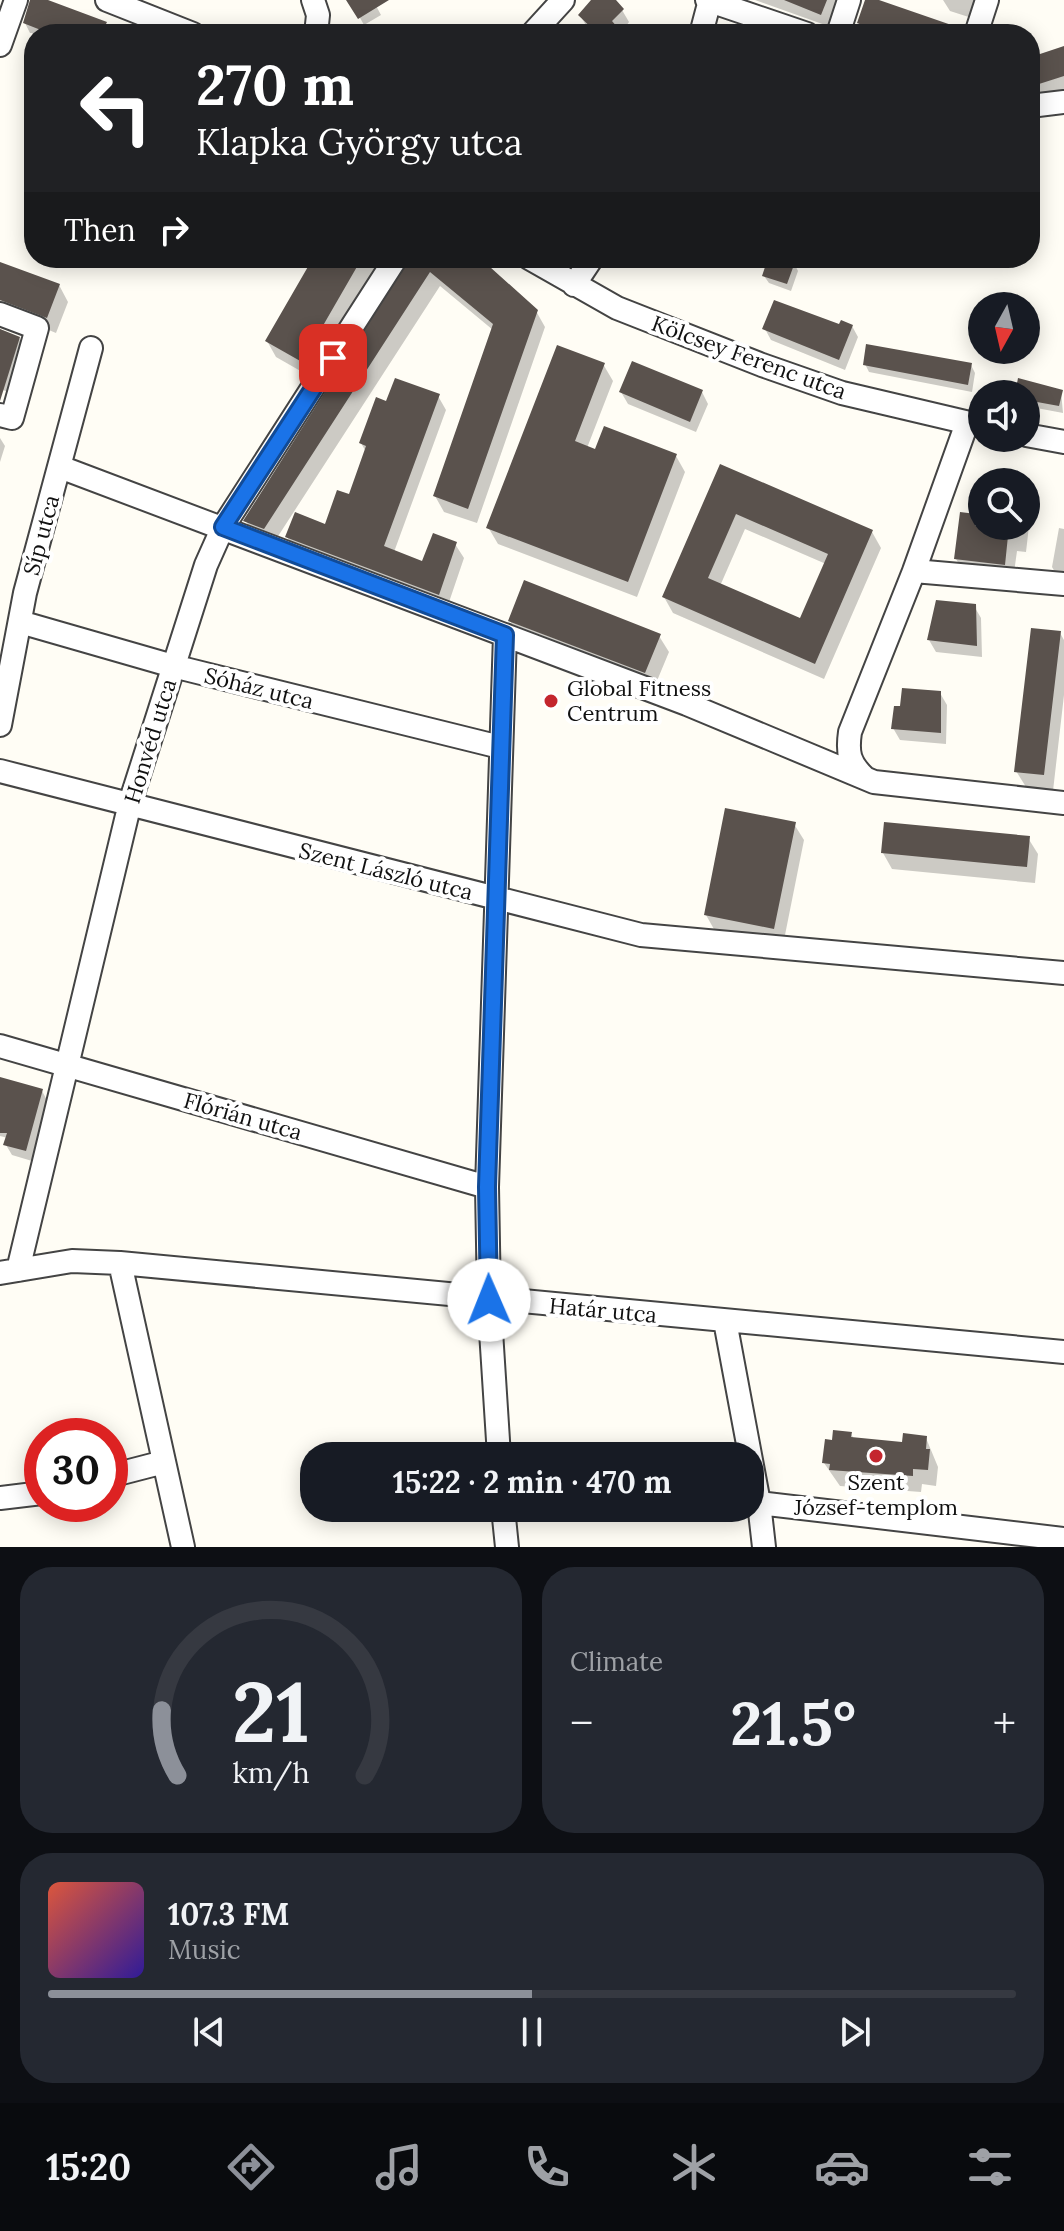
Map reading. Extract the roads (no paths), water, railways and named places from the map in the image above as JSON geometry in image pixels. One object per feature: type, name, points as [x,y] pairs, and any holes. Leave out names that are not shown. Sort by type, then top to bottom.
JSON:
[{"type":"street","points":[[0,45],[16,0]]},
{"type":"street","points":[[107,0],[169,24]]},
{"type":"street","points":[[142,0],[157,19]]},
{"type":"street","points":[[313,0],[318,15],[317,24]]},
{"type":"street","points":[[541,24],[563,0]]},
{"type":"street","points":[[703,24],[709,0],[778,24]]},
{"type":"street","points":[[841,24],[849,0]]},
{"type":"street","points":[[979,24],[987,0]]},
{"type":"street","points":[[1040,105],[1064,102]]},
{"type":"street","name":"Honvéd utca","points":[[9,1271],[65,1065],[130,803],[206,565],[223,527],[390,268]]},
{"type":"street","name":"Kölcsey Ferenc utca","points":[[546,268],[617,308],[829,389],[968,423]]},
{"type":"street","points":[[574,285],[585,268]]},
{"type":"street","points":[[0,314],[37,328],[12,418],[0,415]]},
{"type":"street","name":"Síp utca","points":[[0,725],[20,622],[91,348]]},
{"type":"street","points":[[1040,438],[1064,442]]},
{"type":"street","points":[[865,778],[854,768],[847,753],[850,732],[968,439]]},
{"type":"street","points":[[60,467],[687,704],[865,778],[1064,803]]},
{"type":"street","points":[[914,571],[1064,584]]},
{"type":"street","name":"Sóház utca","points":[[20,622],[173,666],[500,747]]},
{"type":"street","points":[[498,1442],[489,1300],[487,1187],[505,635]]},
{"type":"street","name":"Szent László utca","points":[[0,771],[641,935],[1064,973]]},
{"type":"street","name":"Flórián utca","points":[[0,1046],[487,1187]]},
{"type":"street","name":"Határ utca","points":[[9,1271],[72,1261],[120,1263],[1064,1352]]},
{"type":"street","points":[[120,1263],[183,1547]]},
{"type":"street","points":[[725,1321],[748,1442]]},
{"type":"street","points":[[128,1471],[164,1462]]},
{"type":"street","points":[[0,1498],[24,1495]]},
{"type":"street","points":[[764,1504],[1056,1541]]},
{"type":"street","points":[[504,1522],[507,1547]]},
{"type":"street","points":[[761,1522],[764,1547]]},
{"type":"place","name":"Global Fitness Centrum","points":[[551,701]]},
{"type":"place","name":"Szent József-templom","points":[[876,1456]]}]
